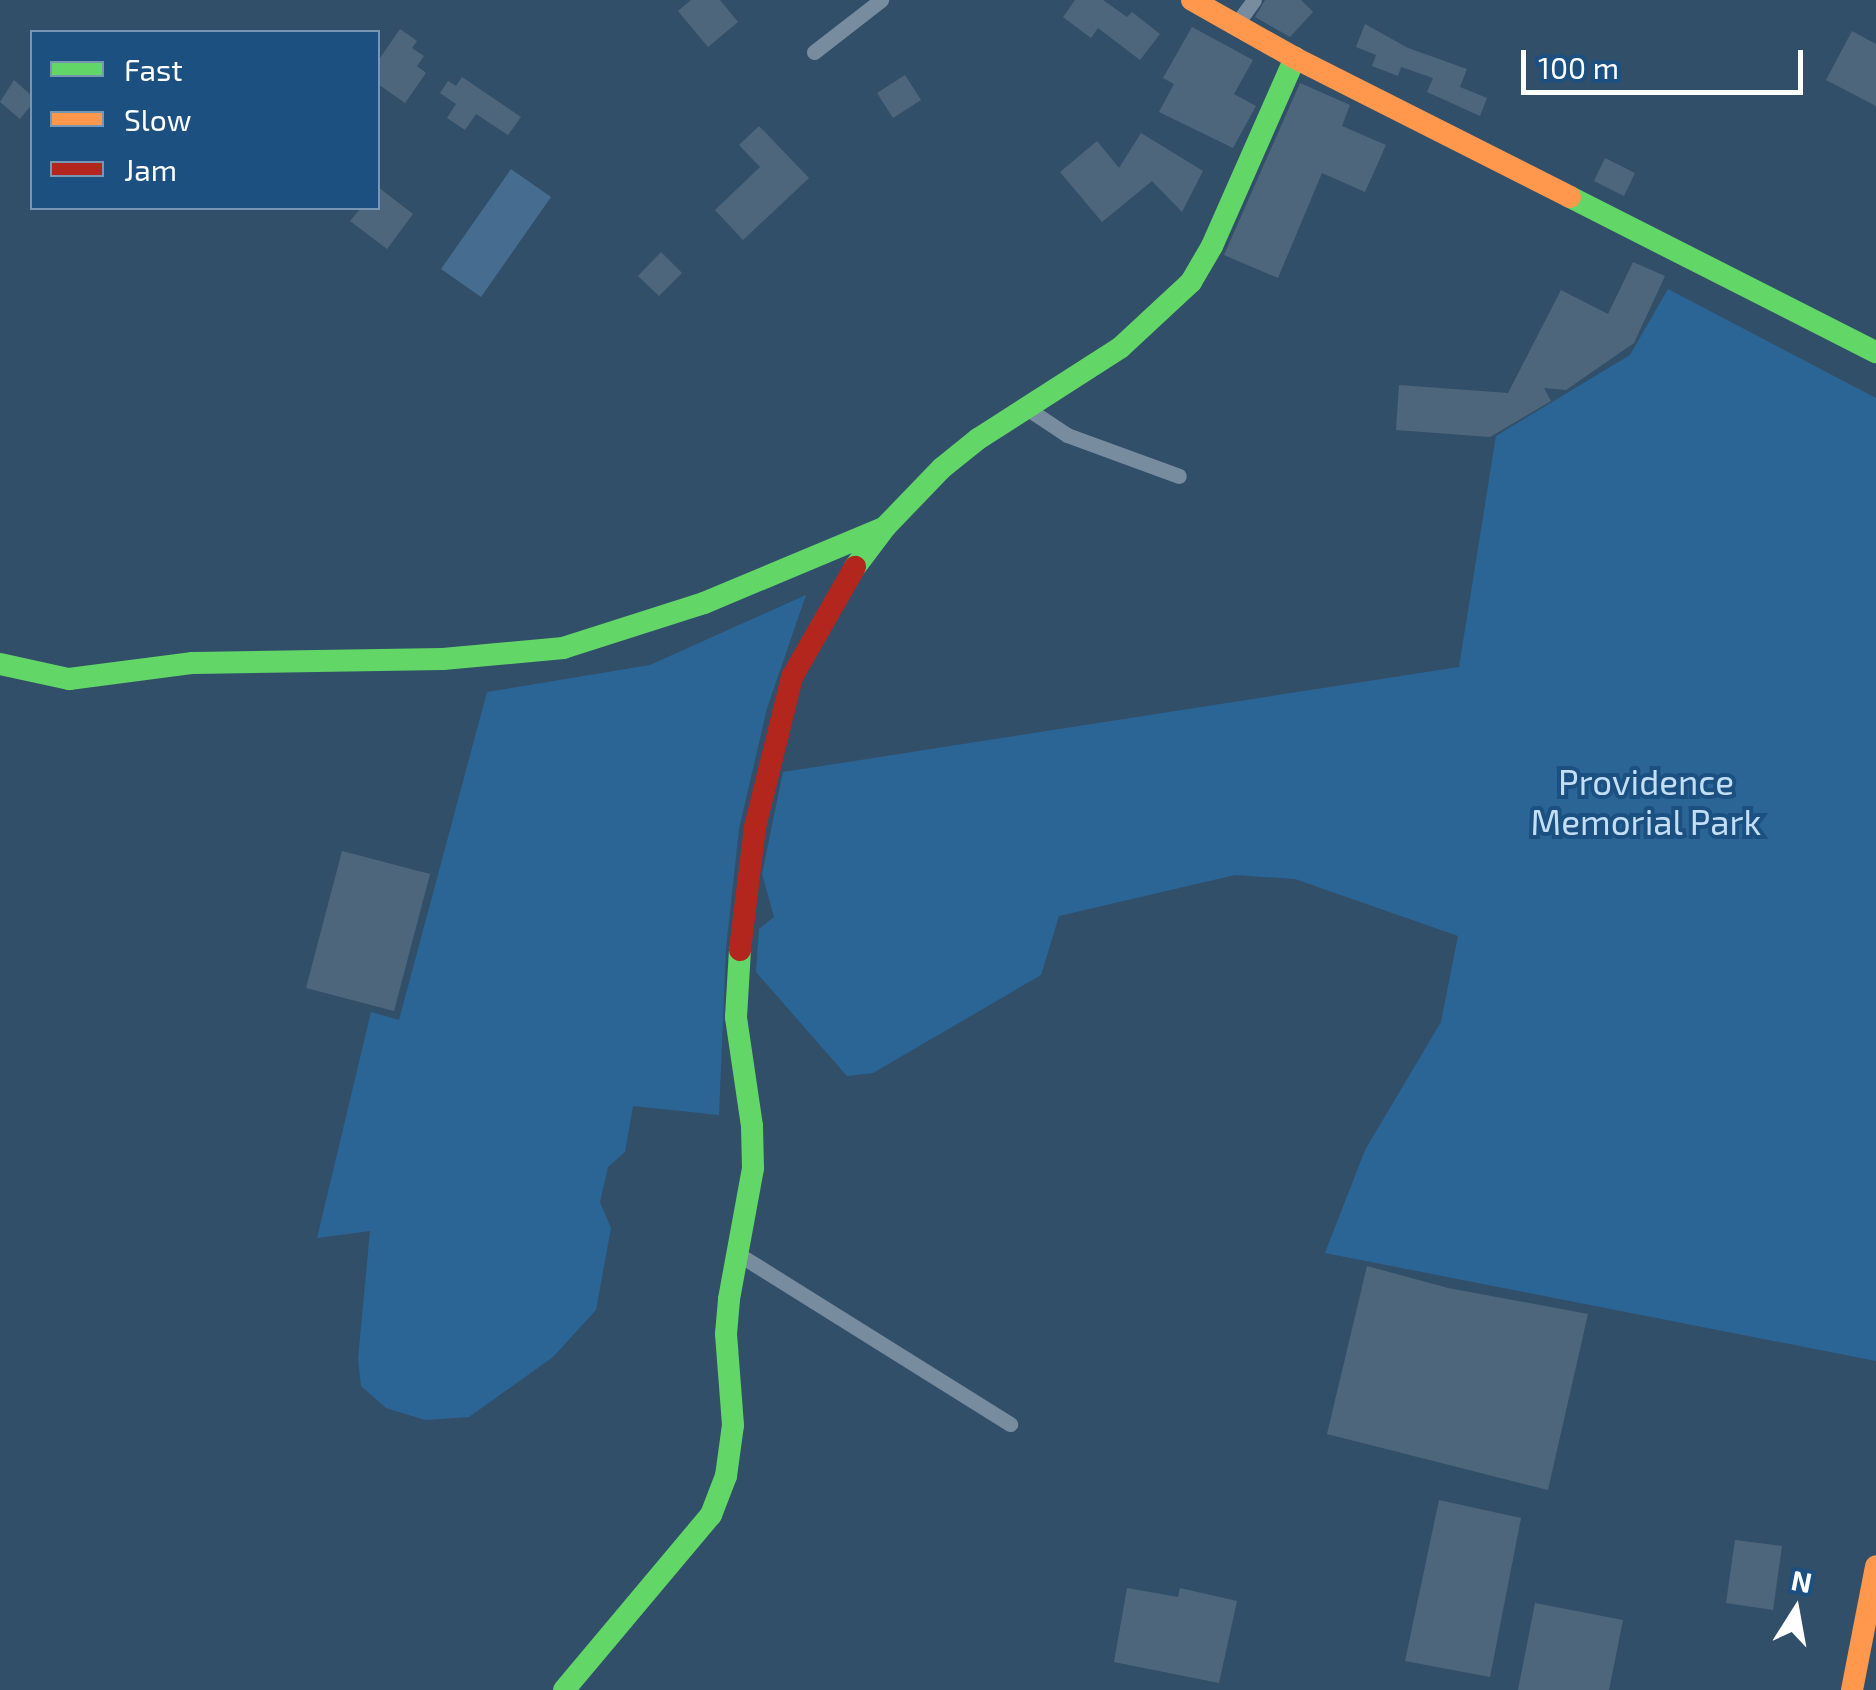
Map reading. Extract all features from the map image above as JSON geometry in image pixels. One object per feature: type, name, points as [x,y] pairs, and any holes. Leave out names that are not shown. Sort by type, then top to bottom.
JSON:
[{"type":"street","points":[[814,52],[881,0]]},
{"type":"street","points":[[1192,0],[1295,58],[1876,352]]},
{"type":"street","points":[[1235,26],[1254,0]]},
{"type":"street","points":[[564,1690],[710,1515],[726,1476],[733,1426],[726,1334],[753,1168],[752,1126],[736,1017],[754,828],[792,677],[836,594],[886,526],[942,468],[978,439],[1120,348],[1191,282],[1212,246],[1295,58]]},
{"type":"street","points":[[1028,409],[1067,435],[1180,476]]},
{"type":"street","points":[[0,664],[69,678],[193,663],[442,658],[562,648],[704,603],[886,526]]},
{"type":"street","points":[[738,1254],[1010,1424]]},
{"type":"street","points":[[1852,1690],[1876,1566]]},
{"type":"green space","name":"Providence Memorial Park","points":[[1668,289],[1876,398],[1876,1361],[1325,1253],[1365,1150],[1441,1022],[1458,936],[1295,879],[1235,875],[1059,916],[1041,975],[873,1073],[847,1076],[756,972],[759,929],[774,917],[762,874],[783,772],[1459,667],[1496,436],[1630,355]]},
{"type":"green space","points":[[806,595],[767,708],[739,829],[726,948],[719,1115],[633,1106],[625,1152],[608,1167],[600,1202],[611,1228],[596,1310],[553,1357],[469,1417],[425,1420],[386,1408],[361,1386],[358,1359],[370,1231],[317,1238],[371,1012],[399,1020],[487,692],[650,665]]},
{"type":"shaded area","points":[[511,169],[551,197],[481,297],[441,269]]},
{"type":"building","points":[[691,0],[720,0],[738,22],[708,47],[678,11]]},
{"type":"building","points":[[1075,0],[1103,0],[1127,17],[1132,12],[1160,34],[1140,60],[1098,28],[1091,38],[1063,17]]},
{"type":"building","points":[[1265,0],[1301,0],[1313,12],[1290,37],[1255,17]]},
{"type":"building","points":[[1365,24],[1408,48],[1467,69],[1460,87],[1487,98],[1480,116],[1427,92],[1433,78],[1401,67],[1398,76],[1372,66],[1376,55],[1356,47]]},
{"type":"building","points":[[1192,27],[1253,60],[1234,94],[1256,106],[1233,148],[1159,112],[1174,84],[1163,78]]},
{"type":"building","points":[[400,29],[417,41],[412,48],[424,56],[417,66],[426,73],[405,103],[380,85],[380,58]]},
{"type":"building","points":[[1852,31],[1876,44],[1876,106],[1826,80]]},
{"type":"building","points":[[905,75],[921,100],[893,118],[877,93]]},
{"type":"building","points":[[462,77],[521,117],[508,135],[476,114],[465,130],[447,118],[456,104],[440,93],[448,81],[456,86]]},
{"type":"building","points":[[14,80],[30,94],[30,106],[20,119],[0,102]]},
{"type":"building","points":[[1300,83],[1350,105],[1342,126],[1386,145],[1365,192],[1322,173],[1278,278],[1224,255]]},
{"type":"building","points":[[759,126],[809,178],[743,240],[715,210],[760,167],[739,145]]},
{"type":"building","points":[[1141,133],[1203,171],[1182,212],[1152,181],[1102,222],[1060,172],[1097,141],[1119,168]]},
{"type":"building","points":[[1605,158],[1635,173],[1624,196],[1594,181]]},
{"type":"building","points":[[380,189],[413,214],[387,249],[350,221],[359,210],[380,210]]},
{"type":"building","points":[[661,252],[682,273],[659,296],[638,276]]},
{"type":"building","points":[[1633,262],[1665,276],[1634,343],[1566,390],[1544,388],[1551,401],[1490,437],[1396,430],[1399,385],[1508,393],[1561,290],[1608,314]]},
{"type":"building","points":[[342,851],[430,874],[394,1011],[306,988]]},
{"type":"building","points":[[1367,1266],[1448,1288],[1588,1314],[1548,1490],[1327,1434]]},
{"type":"building","points":[[1439,1500],[1521,1518],[1490,1677],[1405,1661]]},
{"type":"building","points":[[1735,1540],[1782,1546],[1773,1610],[1726,1603]]},
{"type":"building","points":[[1127,1588],[1178,1597],[1180,1588],[1237,1601],[1219,1683],[1114,1662]]},
{"type":"building","points":[[1535,1603],[1623,1620],[1609,1690],[1518,1690]]},
{"type":"traffic: fast","points":[[855,567],[886,526],[942,468],[978,439],[1120,348],[1191,282],[1212,246],[1295,58]]},
{"type":"traffic: fast","points":[[1570,197],[1876,352]]},
{"type":"traffic: fast","points":[[0,664],[69,679],[193,663],[443,659],[563,648],[704,603],[883,528]]},
{"type":"traffic: fast","points":[[564,1690],[711,1515],[726,1476],[733,1425],[726,1334],[729,1299],[753,1168],[752,1126],[736,1017],[740,950]]},
{"type":"traffic: slow","points":[[1192,0],[1295,58],[1570,197]]},
{"type":"traffic: slow","points":[[1852,1690],[1876,1566]]},
{"type":"traffic: jam","points":[[740,950],[755,827],[792,677],[855,567]]}]
